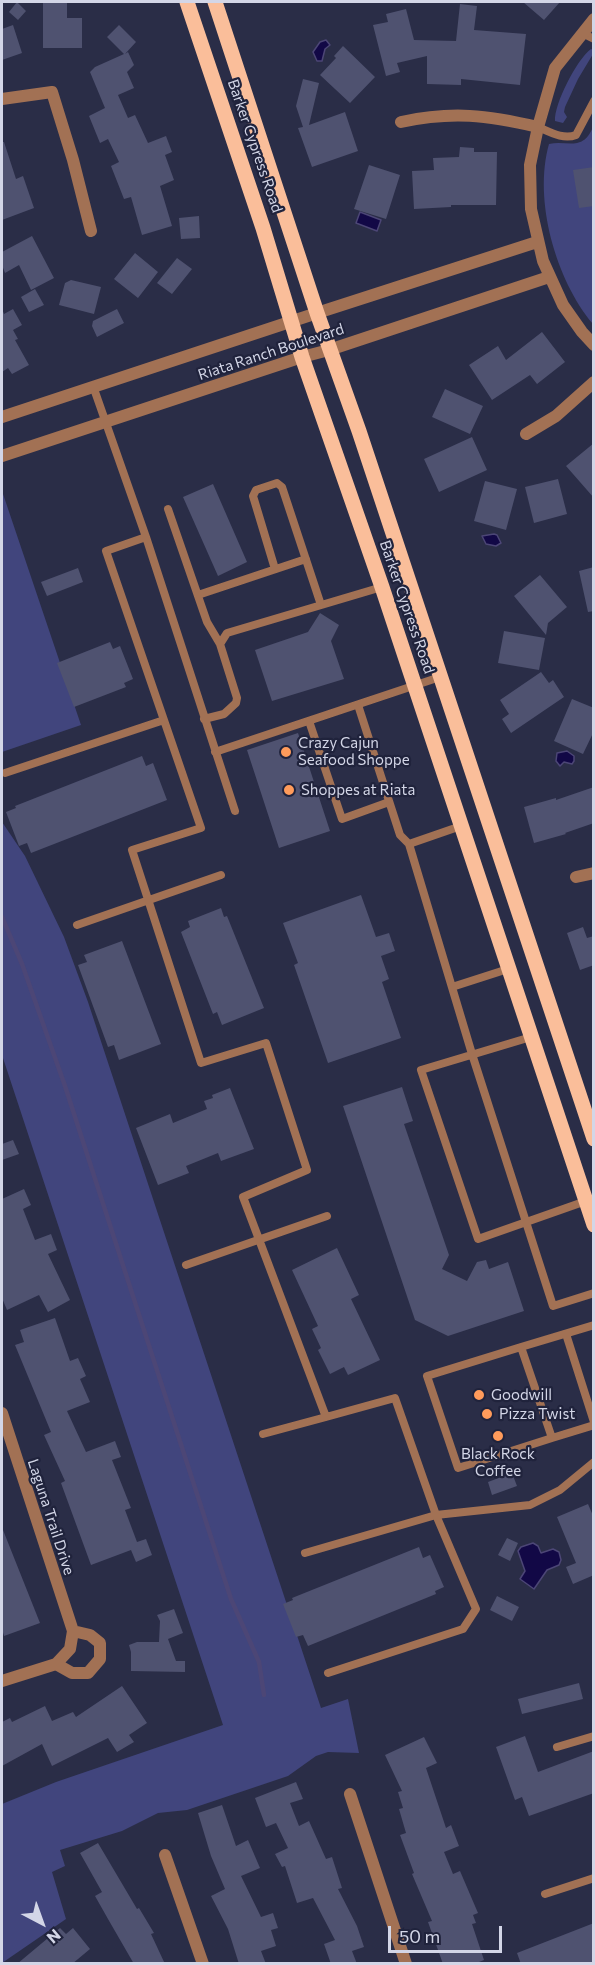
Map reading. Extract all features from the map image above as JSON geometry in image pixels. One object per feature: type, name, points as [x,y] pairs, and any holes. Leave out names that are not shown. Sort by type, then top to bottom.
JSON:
[{"type":"main road","name":"Barker Cypress Road","points":[[187,2],[263,228],[302,357],[382,587],[531,1037],[590,1200],[594,1225]]},
{"type":"main road","name":"Barker Cypress Road","points":[[215,2],[329,350],[359,431],[594,1139]]},
{"type":"main road","points":[[508,969],[535,963]]},
{"type":"street","points":[[594,19],[555,68],[530,165],[531,209],[543,261],[563,305],[594,345]]},
{"type":"street","points":[[2,99],[52,92],[73,160],[91,231]]},
{"type":"street","points":[[401,122],[430,116],[465,115],[498,118],[538,127]]},
{"type":"street","name":"Riata Ranch Boulevard","points":[[2,417],[537,242]]},
{"type":"street","name":"Riata Ranch Boulevard","points":[[2,456],[549,277]]},
{"type":"street","points":[[526,434],[556,416],[594,382]]},
{"type":"street","points":[[576,877],[594,873]]},
{"type":"street","name":"Laguna Trail Drive","points":[[2,1413],[8,1452],[73,1631],[70,1649],[56,1664]]},
{"type":"street","points":[[2,1681],[56,1664],[72,1672],[88,1673],[100,1659],[100,1643],[90,1635],[73,1631]]},
{"type":"street","points":[[350,1794],[406,1964]]},
{"type":"street","points":[[165,1855],[203,1964]]},
{"type":"lane","points":[[582,33],[594,39]]},
{"type":"lane","points":[[538,127],[561,136],[576,135],[594,102]]},
{"type":"lane","points":[[93,387],[146,537],[235,812]]},
{"type":"lane","points":[[275,569],[253,496],[256,490],[277,483],[282,487],[321,605]]},
{"type":"lane","points":[[168,508],[207,622],[220,644],[237,698],[236,703],[224,714],[204,719]]},
{"type":"lane","points":[[146,537],[106,551],[201,828],[132,850],[201,1064],[266,1043],[307,1170],[243,1197],[326,1417]]},
{"type":"lane","points":[[198,595],[306,559]]},
{"type":"lane","points":[[220,644],[227,633],[382,587]]},
{"type":"lane","points":[[214,752],[440,677]]},
{"type":"lane","points":[[358,705],[400,835],[409,844],[472,1054],[553,1306],[594,1293]]},
{"type":"lane","points":[[5,773],[164,720]]},
{"type":"lane","points":[[309,721],[342,819],[389,802]]},
{"type":"lane","points":[[409,844],[461,826]]},
{"type":"lane","points":[[76,925],[221,875]]},
{"type":"lane","points":[[452,987],[508,969]]},
{"type":"lane","points":[[531,1037],[421,1070],[478,1239],[590,1200]]},
{"type":"lane","points":[[186,1265],[327,1216]]},
{"type":"lane","points":[[566,1334],[594,1424],[458,1468],[427,1376],[594,1325]]},
{"type":"lane","points":[[521,1347],[552,1438]]},
{"type":"lane","points":[[263,1434],[395,1398],[436,1515],[476,1609],[463,1629],[328,1673]]},
{"type":"lane","points":[[305,1553],[436,1515],[530,1505],[560,1490],[594,1462]]},
{"type":"lane","points":[[556,1747],[594,1736]]},
{"type":"lane","points":[[545,1894],[594,1878]]},
{"type":"shaded area","points":[[326,40],[330,45],[325,49],[322,61],[317,61],[313,52],[320,42]]},
{"type":"shaded area","points":[[591,49],[593,54],[565,107],[564,112],[567,117],[563,123],[555,121],[558,104],[567,82],[579,62]]},
{"type":"shaded area","points":[[593,127],[593,324],[568,285],[559,262],[546,214],[544,190],[549,144],[579,142],[589,135]]},
{"type":"shaded area","points":[[360,212],[381,220],[377,231],[356,223]]},
{"type":"shaded area","points":[[2,491],[81,725],[2,752]]},
{"type":"shaded area","points":[[494,534],[501,543],[496,546],[486,544],[482,536]]},
{"type":"shaded area","points":[[567,751],[574,756],[574,761],[572,764],[564,762],[560,766],[556,761],[557,753]]},
{"type":"shaded area","points":[[2,822],[25,856],[64,937],[88,1002],[321,1708],[348,1699],[359,1753],[328,1752],[316,1756],[288,1776],[187,1810],[158,1813],[122,1831],[60,1850],[65,1866],[52,1872],[66,1919],[2,1963],[2,1804],[56,1782],[223,1725],[2,1055]]},
{"type":"shaded area","points":[[533,1543],[538,1546],[541,1553],[553,1549],[559,1552],[561,1560],[559,1565],[547,1570],[534,1589],[520,1579],[525,1571],[518,1551],[521,1547]]},
{"type":"building","points":[[17,2],[26,11],[18,20],[9,12]]},
{"type":"building","points":[[43,2],[67,2],[67,18],[82,18],[82,48],[43,48]]},
{"type":"building","points":[[523,2],[560,2],[544,20]]},
{"type":"building","points":[[460,4],[477,6],[474,30],[526,34],[520,85],[461,79],[461,85],[427,84],[427,56],[397,63],[400,72],[386,76],[373,25],[388,22],[386,14],[406,9],[414,40],[456,41]]},
{"type":"building","points":[[13,25],[22,53],[2,60],[2,29]]},
{"type":"building","points":[[119,25],[136,42],[125,54],[128,52],[134,65],[127,72],[134,88],[118,95],[128,118],[135,115],[148,143],[166,136],[172,152],[165,155],[174,180],[160,186],[172,226],[142,235],[131,197],[124,199],[111,166],[119,162],[108,139],[100,143],[89,116],[105,108],[90,72],[95,67],[124,54],[107,37]]},
{"type":"building","points":[[343,46],[375,77],[350,103],[320,75],[336,58],[334,56]]},
{"type":"building","points":[[303,79],[319,83],[309,125],[345,112],[358,151],[312,167],[298,128],[303,127],[296,106]]},
{"type":"building","points":[[2,142],[4,142],[16,179],[23,176],[34,208],[2,220]]},
{"type":"building","points":[[460,147],[474,148],[474,152],[497,152],[496,205],[451,205],[451,207],[414,209],[412,171],[434,170],[433,158],[459,157]]},
{"type":"building","points":[[369,165],[400,175],[386,219],[354,209]]},
{"type":"building","points":[[594,167],[594,206],[579,208],[573,170]]},
{"type":"building","points":[[199,216],[200,238],[181,239],[179,218]]},
{"type":"building","points":[[32,236],[54,278],[31,290],[19,265],[5,273],[2,265],[2,252]]},
{"type":"building","points":[[135,253],[158,272],[138,298],[114,279]]},
{"type":"building","points":[[177,258],[192,269],[172,294],[157,283]]},
{"type":"building","points":[[71,280],[101,287],[94,314],[59,305],[65,283]]},
{"type":"building","points":[[35,289],[44,305],[29,312],[21,297]]},
{"type":"building","points":[[2,309],[4,314],[13,309],[22,325],[13,330],[18,339],[15,340],[29,365],[12,374],[8,368],[2,372]]},
{"type":"building","points":[[117,309],[124,323],[97,337],[92,326],[93,321]]},
{"type":"building","points":[[542,332],[565,362],[537,384],[530,375],[492,400],[469,365],[498,346],[506,360]]},
{"type":"building","points":[[445,389],[483,406],[470,434],[432,417]]},
{"type":"building","points":[[472,437],[487,470],[439,492],[424,459]]},
{"type":"building","points":[[594,443],[594,498],[566,466]]},
{"type":"building","points":[[558,479],[567,514],[534,523],[525,487]]},
{"type":"building","points":[[485,481],[517,489],[506,530],[474,521]]},
{"type":"building","points":[[213,484],[247,562],[218,576],[183,497]]},
{"type":"building","points":[[594,567],[594,611],[588,612],[579,571]]},
{"type":"building","points":[[78,568],[83,582],[47,596],[41,582]]},
{"type":"building","points":[[540,575],[567,607],[548,623],[546,635],[514,596]]},
{"type":"building","points":[[320,613],[339,625],[331,641],[344,679],[272,701],[255,650],[308,632]]},
{"type":"building","points":[[504,631],[545,638],[539,670],[498,663]]},
{"type":"building","points":[[110,642],[113,649],[120,646],[133,679],[124,683],[126,687],[74,707],[57,663]]},
{"type":"building","points":[[541,672],[549,683],[553,680],[564,697],[511,733],[502,719],[509,714],[500,700]]},
{"type":"building","points":[[572,699],[594,708],[594,731],[583,754],[554,741]]},
{"type":"building","name":"Shoppes at Riata","points":[[298,733],[330,831],[279,848],[247,750]]},
{"type":"building","points":[[142,756],[146,766],[153,763],[167,800],[31,853],[27,843],[19,846],[6,812],[16,808],[15,806]]},
{"type":"building","points":[[594,787],[594,823],[534,843],[524,807],[556,798],[556,800]]},
{"type":"building","points":[[361,895],[376,937],[389,933],[395,951],[381,956],[389,979],[382,982],[401,1038],[328,1063],[294,965],[298,963],[283,923]]},
{"type":"building","points":[[221,908],[224,917],[227,916],[264,1008],[222,1025],[217,1012],[213,1014],[181,932],[190,927],[188,921]]},
{"type":"building","points":[[583,927],[587,938],[594,936],[594,965],[580,970],[567,933]]},
{"type":"building","points":[[122,941],[161,1044],[119,1060],[114,1045],[108,1047],[78,965],[87,962],[84,955]]},
{"type":"building","points":[[402,1087],[413,1121],[404,1124],[449,1255],[442,1269],[467,1281],[477,1262],[486,1260],[489,1269],[508,1262],[524,1311],[448,1336],[415,1320],[343,1106]]},
{"type":"building","points":[[230,1088],[254,1149],[221,1161],[218,1153],[186,1166],[189,1173],[158,1185],[136,1128],[170,1114],[173,1123],[207,1109],[204,1101]]},
{"type":"building","points":[[13,1140],[19,1154],[2,1160],[2,1144]]},
{"type":"building","points":[[24,1189],[31,1205],[23,1209],[35,1240],[51,1234],[57,1250],[48,1254],[70,1300],[48,1312],[39,1295],[7,1310],[2,1298],[2,1199]]},
{"type":"building","points":[[337,1248],[359,1295],[351,1299],[380,1360],[348,1375],[344,1367],[330,1374],[318,1350],[321,1348],[312,1329],[318,1326],[292,1270]]},
{"type":"building","points":[[55,1318],[70,1361],[78,1358],[86,1376],[80,1379],[90,1402],[67,1411],[86,1452],[115,1441],[121,1457],[112,1460],[131,1508],[125,1510],[137,1542],[146,1539],[152,1555],[136,1562],[131,1550],[91,1565],[61,1483],[65,1481],[44,1435],[51,1432],[15,1345],[24,1342],[20,1330]]},
{"type":"building","points":[[512,1473],[517,1486],[492,1495],[488,1482]]},
{"type":"building","points":[[588,1504],[594,1518],[594,1575],[573,1584],[566,1567],[576,1563],[557,1517]]},
{"type":"building","points":[[3,1530],[40,1623],[4,1636],[2,1629]]},
{"type":"building","points":[[507,1538],[518,1543],[510,1561],[498,1555]]},
{"type":"building","points":[[419,1547],[423,1558],[430,1555],[444,1587],[435,1591],[436,1594],[308,1646],[303,1635],[296,1637],[283,1604],[293,1600],[292,1598]]},
{"type":"building","points":[[497,1596],[519,1607],[512,1621],[490,1610]]},
{"type":"building","points":[[174,1609],[183,1633],[168,1639],[176,1661],[185,1661],[185,1672],[131,1671],[129,1645],[137,1642],[159,1642],[160,1621],[157,1615]]},
{"type":"building","points":[[579,1683],[583,1699],[522,1714],[518,1699]]},
{"type":"building","points":[[122,1686],[147,1723],[129,1735],[134,1742],[117,1752],[108,1738],[52,1766],[42,1744],[2,1766],[2,1722],[10,1718],[12,1722],[45,1706],[52,1721],[73,1712],[76,1717]]},
{"type":"building","points":[[525,1736],[538,1772],[594,1751],[594,1793],[529,1816],[522,1797],[515,1800],[496,1747]]},
{"type":"building","points":[[424,1737],[437,1763],[426,1768],[446,1828],[451,1825],[459,1846],[444,1852],[453,1874],[460,1871],[478,1913],[473,1915],[476,1923],[472,1924],[484,1960],[474,1964],[443,1964],[428,1922],[432,1921],[412,1874],[414,1873],[400,1835],[406,1833],[399,1809],[403,1808],[398,1792],[402,1791],[385,1755]]},
{"type":"building","points":[[296,1782],[303,1799],[290,1803],[299,1826],[309,1821],[326,1859],[332,1857],[342,1888],[338,1889],[357,1926],[364,1947],[352,1951],[357,1964],[331,1964],[324,1944],[335,1940],[313,1898],[297,1903],[285,1866],[282,1867],[275,1854],[288,1848],[276,1823],[266,1827],[255,1798]]},
{"type":"building","points":[[222,1805],[236,1846],[248,1840],[260,1868],[241,1876],[261,1917],[273,1913],[278,1928],[271,1930],[276,1946],[261,1951],[266,1964],[239,1964],[228,1929],[211,1896],[225,1889],[211,1856],[198,1813]]},
{"type":"building","points":[[98,1843],[154,1933],[151,1934],[165,1964],[134,1964],[95,1896],[102,1892],[80,1853]]},
{"type":"building","points":[[594,1923],[594,1964],[521,1964],[517,1953]]},
{"type":"building","points":[[60,1928],[66,1934],[73,1928],[90,1949],[72,1964],[17,1964]]},
{"type":"waterway","points":[[2,917],[22,964],[65,1086],[231,1599],[259,1662],[264,1695]]},
{"type":"place","name":"Crazy Cajun Seafood Shoppe","points":[[286,752]]},
{"type":"place","name":"Shoppes at Riata","points":[[289,790]]},
{"type":"place","name":"Goodwill","points":[[479,1395]]},
{"type":"place","name":"Pizza Twist","points":[[487,1414]]},
{"type":"place","name":"Black Rock Coffee","points":[[498,1436]]}]
